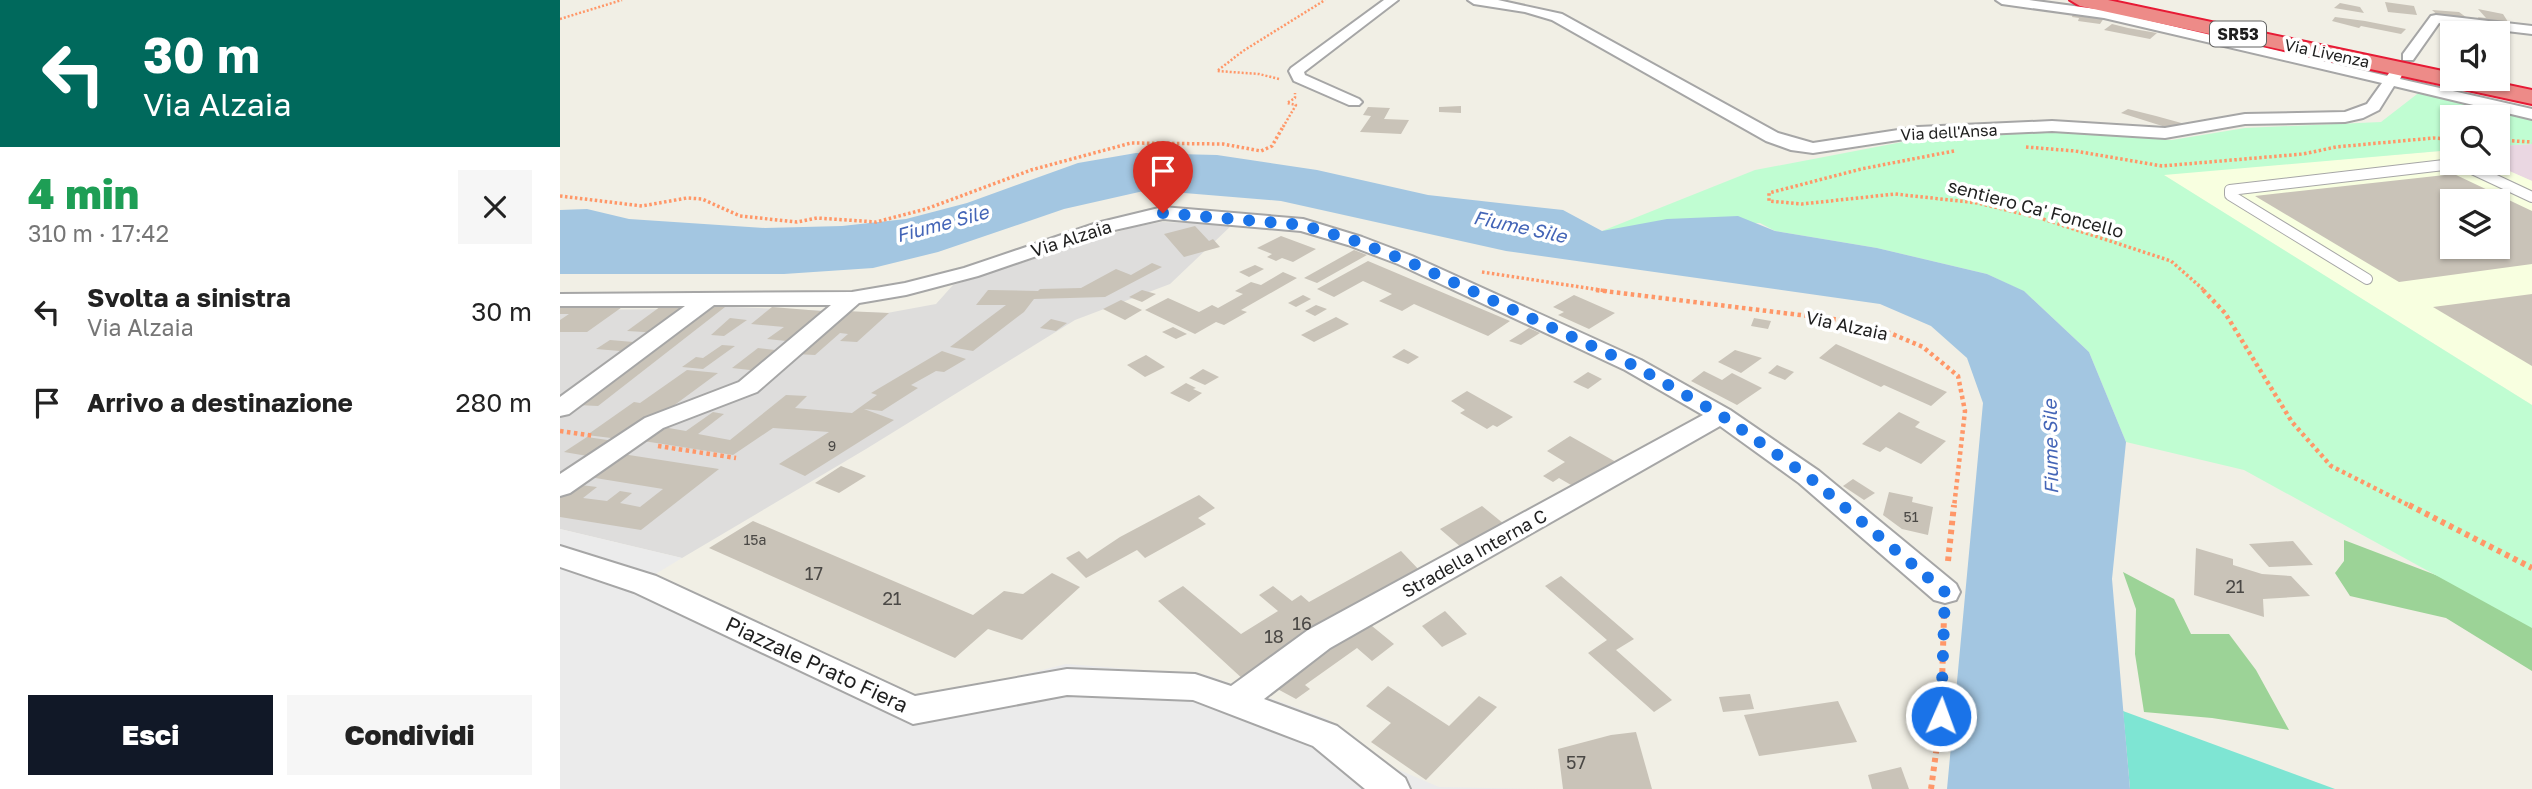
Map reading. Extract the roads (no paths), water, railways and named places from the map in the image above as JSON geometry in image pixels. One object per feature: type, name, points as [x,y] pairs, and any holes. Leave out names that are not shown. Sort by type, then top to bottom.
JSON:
[{"type":"highway","name":"Via Livenza","points":[[2080,0],[2440,73]]},
{"type":"highway","name":"Via Livenza","points":[[2106,0],[2440,72]]},
{"type":"highway","name":"Via Livenza","points":[[2510,85],[2532,89]]},
{"type":"highway","points":[[2508,91],[2532,99]]},
{"type":"street","points":[[1354,102],[1298,78],[1296,71],[1392,0]]},
{"type":"street","name":"Via dell'Ansa","points":[[1474,0],[1526,8],[1562,20],[1762,131],[1805,148],[1827,148],[1926,131],[2052,126],[2165,133],[2237,119],[2353,116],[2373,107],[2393,76]]},
{"type":"street","points":[[2002,0],[2096,12],[2393,76],[2532,114]]},
{"type":"street","points":[[2408,57],[2436,19],[2532,30]]},
{"type":"street","name":"Via Alzaia","points":[[560,300],[852,298],[906,289],[971,272],[1122,221],[1163,213],[1303,225],[1405,260],[1523,313],[1633,365],[1721,415],[1809,477],[1945,592]]},
{"type":"street","points":[[560,486],[654,423],[748,387],[852,298]]},
{"type":"street","points":[[560,410],[708,300]]},
{"type":"street","name":"Stradella Interna C","points":[[1235,702],[1319,639],[1721,415]]},
{"type":"street","name":"Piazzale Prato Fiera","points":[[560,556],[645,584],[913,710],[1067,682],[1195,687],[1325,736],[1392,789]]},
{"type":"lane","points":[[2367,279],[2231,195],[2230,190],[2444,164],[2468,167],[2532,197]]},
{"type":"water","name":"Fiume Sile","points":[[1136,153],[1217,155],[1317,170],[1428,195],[1563,210],[1602,231],[1667,219],[1738,216],[1775,231],[1877,248],[1987,274],[2024,291],[2089,352],[2126,442],[2112,579],[2130,789],[1947,789],[1983,403],[1967,358],[1931,326],[1880,304],[1506,251],[1281,201],[1148,190],[1064,209],[938,252],[873,268],[784,274],[560,274],[560,210],[587,209],[629,219],[765,228],[842,226],[906,219],[967,203],[1078,163]]}]
